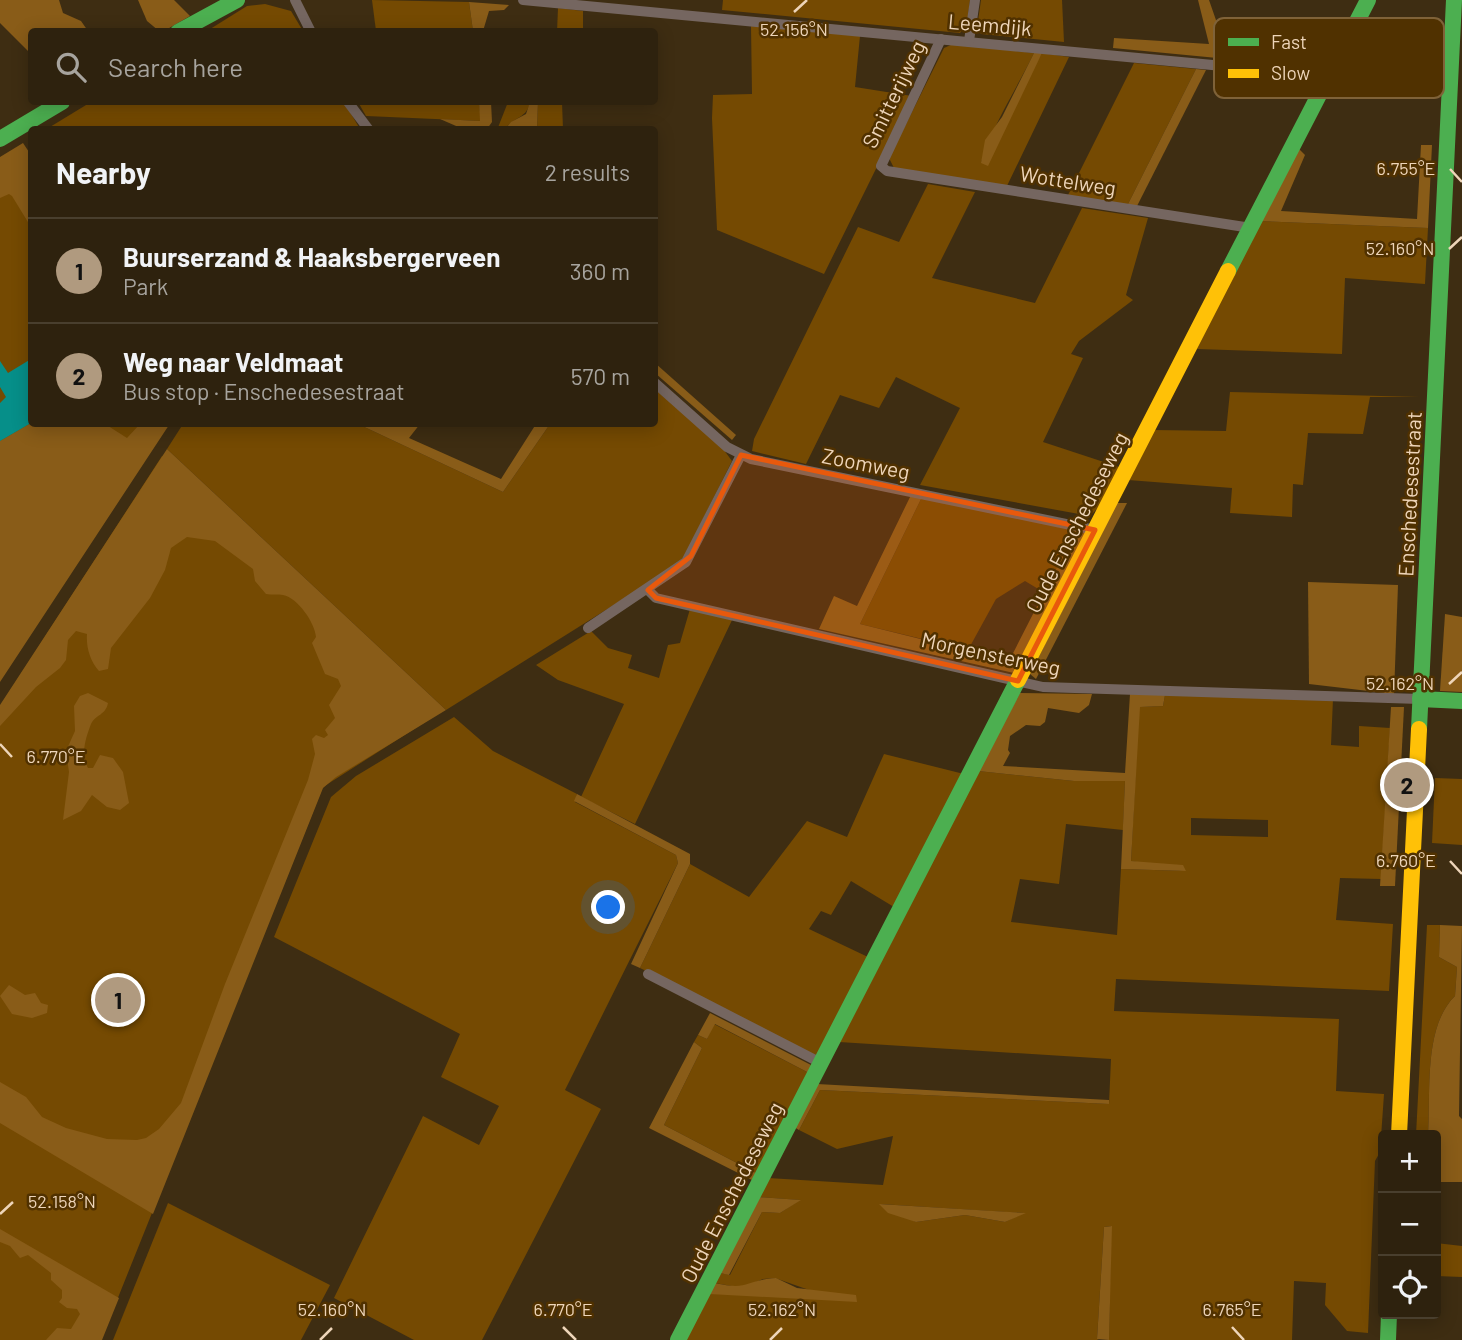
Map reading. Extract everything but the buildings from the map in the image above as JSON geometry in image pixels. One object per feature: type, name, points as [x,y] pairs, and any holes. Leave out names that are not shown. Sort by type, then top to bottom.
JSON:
[{"type":"street","points":[[182,28],[221,0]]},
{"type":"street","points":[[186,28],[237,0]]},
{"type":"street","points":[[295,0],[309,28]]},
{"type":"street","name":"Leemdijk","points":[[523,0],[1214,65]]},
{"type":"street","points":[[969,41],[975,0]]},
{"type":"street","name":"Oude Enschedeseweg","points":[[1359,18],[1368,0]]},
{"type":"street","name":"Enschedesestraat","points":[[1399,1130],[1402,1006],[1406,990],[1454,0]]},
{"type":"street","name":"Smitterijweg","points":[[881,166],[941,39]]},
{"type":"street","name":"Oude Enschedeseweg","points":[[678,1340],[1318,98]]},
{"type":"street","points":[[0,139],[57,105]]},
{"type":"street","points":[[350,105],[366,126]]},
{"type":"street","name":"Wottelweg","points":[[881,166],[887,171],[1251,228]]},
{"type":"street","name":"Zoomweg","points":[[658,385],[741,455],[1096,530]]},
{"type":"street","points":[[588,628],[676,572],[691,556],[741,455]]},
{"type":"street","name":"Morgensterweg","points":[[648,590],[656,598],[1043,687],[1420,699]]},
{"type":"street","points":[[1420,699],[1462,701]]},
{"type":"street","points":[[648,974],[821,1063]]},
{"type":"street","points":[[1388,1340],[1389,1319]]},
{"type":"highlighted area","points":[[741,455],[1095,530],[1018,681],[656,598],[648,590],[691,556]]},
{"type":"shaded area","points":[[0,0],[59,0],[63,13],[81,21],[86,28],[28,28],[28,51],[0,23]]},
{"type":"shaded area","points":[[138,0],[174,0],[190,16],[169,28],[155,28],[147,21]]},
{"type":"shaded area","points":[[372,0],[469,2],[473,28],[376,28]]},
{"type":"shaded area","points":[[723,0],[970,0],[967,24],[960,33],[722,10]]},
{"type":"shaded area","points":[[981,0],[1062,0],[1064,42],[981,34],[977,28]]},
{"type":"shaded area","points":[[1198,0],[1209,0],[1215,18],[1214,58],[1113,48],[1114,38],[1209,44]]},
{"type":"shaded area","points":[[469,2],[509,5],[504,10],[489,11],[484,28],[473,28]]},
{"type":"shaded area","points":[[265,4],[291,11],[301,28],[212,28],[247,6]]},
{"type":"shaded area","points":[[558,8],[583,11],[583,28],[557,28]]},
{"type":"shaded area","points":[[751,26],[860,36],[855,87],[912,96],[824,274],[717,230],[713,95],[752,94]]},
{"type":"shaded area","points":[[953,44],[1034,53],[998,121],[981,163],[1042,53],[1069,57],[1006,188],[894,168],[889,158],[944,48]]},
{"type":"shaded area","points":[[1034,53],[1042,53],[988,166],[981,163],[985,140],[1002,117]]},
{"type":"shaded area","points":[[1134,63],[1196,69],[1127,206],[1067,197]]},
{"type":"shaded area","points":[[1196,69],[1206,70],[1136,208],[1127,206]]},
{"type":"shaded area","points":[[86,105],[346,105],[358,126],[52,126]]},
{"type":"shaded area","points":[[360,105],[479,105],[481,121],[366,116]]},
{"type":"shaded area","points":[[479,105],[491,105],[492,122],[489,126],[456,126],[440,119],[480,121]]},
{"type":"shaded area","points":[[507,105],[529,105],[523,115],[508,126],[499,126]]},
{"type":"shaded area","points":[[529,105],[538,105],[537,126],[508,126],[511,122],[526,114]]},
{"type":"shaded area","points":[[538,105],[562,105],[563,126],[537,126]]},
{"type":"shaded area","points":[[23,143],[28,150],[28,222],[12,196],[9,194],[0,198],[0,157]]},
{"type":"shaded area","points":[[1421,145],[1432,145],[1428,228],[1259,221],[1297,147],[1305,155],[1281,211],[1417,219]]},
{"type":"shaded area","points":[[0,171],[28,208],[28,427],[165,427],[0,531]]},
{"type":"shaded area","points":[[928,184],[975,192],[932,278],[1035,303],[1082,208],[1148,218],[1126,295],[1133,300],[1079,341],[1071,354],[1083,358],[1043,442],[1119,467],[1098,508],[1090,516],[920,485],[960,408],[896,377],[879,408],[840,395],[806,464],[752,451],[754,439],[858,227],[899,242]]},
{"type":"shaded area","points":[[1259,221],[1428,228],[1425,284],[1345,278],[1342,354],[1197,349]]},
{"type":"shaded area","points":[[658,366],[736,435],[732,440],[658,376]]},
{"type":"shaded area","points":[[658,391],[721,446],[732,461],[684,557],[676,566],[446,710],[167,449],[181,427],[364,427],[503,492],[548,427],[658,427]]},
{"type":"shaded area","points":[[1230,392],[1419,397],[1370,397],[1363,434],[1308,433],[1303,485],[1293,484],[1292,517],[1230,513],[1232,488],[1128,480],[1153,430],[1226,431]]},
{"type":"shaded area","points":[[28,425],[28,427],[110,427],[127,438],[137,427],[168,427],[0,682],[0,441]]},
{"type":"shaded area","points":[[364,427],[418,427],[409,438],[501,479],[534,427],[548,427],[503,492]]},
{"type":"shaded area","points":[[167,449],[446,710],[336,777],[323,788],[153,1214],[0,1123],[0,1082],[26,1097],[42,1117],[66,1128],[107,1139],[137,1140],[146,1138],[159,1129],[181,1103],[225,984],[308,780],[315,754],[312,739],[316,735],[324,738],[328,735],[325,730],[335,718],[329,705],[341,686],[338,679],[325,674],[312,643],[316,637],[315,631],[300,606],[289,597],[266,594],[255,581],[253,569],[215,541],[187,537],[171,548],[165,570],[150,598],[111,648],[108,669],[99,671],[89,654],[87,634],[76,631],[68,640],[66,660],[60,668],[36,687],[0,726],[0,705]]},
{"type":"shaded area","points":[[162,456],[433,717],[323,787],[101,1340],[0,1340],[0,706]]},
{"type":"shaded area","points":[[911,495],[922,497],[860,624],[1009,661],[1078,526],[1086,533],[1014,673],[819,629],[834,596],[857,606]]},
{"type":"shaded area","points":[[922,497],[1078,526],[1045,593],[1025,581],[996,599],[968,650],[860,624]]},
{"type":"shaded area","points":[[1117,503],[1127,503],[1036,679],[1030,674]]},
{"type":"shaded area","points":[[1308,582],[1398,585],[1394,694],[1309,684]]},
{"type":"shaded area","points":[[690,609],[733,618],[635,824],[581,797],[624,704],[558,680],[536,665],[591,631],[608,648],[632,655],[628,668],[659,678],[668,645],[680,643]]},
{"type":"shaded area","points":[[1445,614],[1462,617],[1462,692],[1440,691]]},
{"type":"shaded area","points":[[88,693],[108,703],[91,724],[85,746],[86,763],[88,768],[93,768],[100,755],[113,758],[123,772],[129,803],[120,810],[107,807],[92,795],[81,811],[63,820],[69,772],[66,751],[75,731],[74,706],[80,696]]},
{"type":"shaded area","points":[[1020,693],[1092,694],[1089,705],[1079,713],[1048,708],[1045,722],[1040,726],[1026,725],[1010,736],[1010,753],[1003,766],[1125,773],[1130,694],[1165,695],[1163,706],[1140,707],[1131,861],[1183,865],[1186,871],[1121,869],[1125,781],[1074,781],[978,771]]},
{"type":"shaded area","points":[[1165,695],[1333,699],[1331,745],[1359,747],[1359,726],[1390,728],[1381,879],[1340,878],[1336,920],[1393,924],[1389,991],[1116,979],[1114,1011],[1339,1019],[1336,1091],[1384,1094],[1382,1130],[1378,1130],[1378,1156],[1375,1161],[1368,1333],[1347,1331],[1325,1305],[1326,1283],[1294,1281],[1292,1340],[1109,1340],[1111,1226],[1104,1227],[1099,1340],[685,1340],[709,1294],[809,1290],[775,1278],[763,1279],[742,1288],[715,1283],[720,1273],[730,1275],[762,1212],[780,1213],[800,1200],[758,1197],[768,1178],[883,1185],[893,1136],[837,1149],[799,1130],[820,1090],[1109,1104],[1111,1059],[839,1042],[978,771],[1074,781],[1125,781],[1123,830],[1066,824],[1059,884],[1020,879],[1011,922],[1117,935],[1121,869],[1186,871],[1131,861],[1139,707],[1163,706]],"holes":[[[1191,818],[1268,820],[1268,837],[1191,835]],[[880,1204],[1024,1213],[1005,1222],[965,1215],[916,1222]]]},
{"type":"shaded area","points":[[1391,707],[1404,707],[1395,886],[1380,886]]},
{"type":"shaded area","points":[[454,717],[493,751],[577,794],[575,802],[676,855],[678,863],[565,1090],[601,1109],[482,1340],[414,1340],[334,1298],[423,1116],[479,1145],[499,1106],[441,1077],[460,1034],[274,937],[331,797],[356,776]]},
{"type":"shaded area","points":[[884,754],[964,774],[894,907],[851,881],[831,915],[821,911],[809,929],[868,957],[818,1054],[815,1055],[640,968],[690,864],[749,897],[807,821],[847,837]]},
{"type":"shaded area","points":[[1435,778],[1462,779],[1462,845],[1432,843]]},
{"type":"shaded area","points":[[577,794],[690,854],[690,864],[640,968],[631,964],[678,863],[676,855],[574,801]]},
{"type":"shaded area","points":[[1427,925],[1440,925],[1439,957],[1457,967],[1455,996],[1445,1009],[1433,1043],[1428,1130],[1416,1130]]},
{"type":"shaded area","points":[[1440,925],[1462,926],[1459,1116],[1462,1119],[1462,1182],[1441,1182],[1441,1130],[1428,1130],[1433,1043],[1445,1009],[1455,996],[1457,967],[1439,957]]},
{"type":"shaded area","points":[[9,985],[25,995],[35,993],[41,1003],[48,1005],[47,1013],[32,1018],[12,1014],[0,996]]},
{"type":"shaded area","points":[[710,1013],[811,1065],[809,1073],[715,1024],[707,1039],[698,1035]]},
{"type":"shaded area","points":[[714,1024],[809,1073],[758,1174],[664,1125],[702,1048],[694,1042],[698,1035],[707,1039]]},
{"type":"shaded area","points":[[694,1042],[702,1048],[664,1125],[758,1174],[754,1181],[649,1128]]},
{"type":"shaded area","points":[[817,1084],[1109,1100],[1109,1104],[820,1090],[799,1130],[794,1127]]},
{"type":"shaded area","points":[[758,1197],[801,1200],[780,1213],[762,1212],[729,1275],[720,1273]]},
{"type":"shaded area","points":[[168,1203],[330,1285],[301,1340],[113,1340]]},
{"type":"shaded area","points":[[879,1204],[1026,1213],[1005,1222],[965,1215],[916,1222],[888,1213]]},
{"type":"shaded area","points":[[1112,1226],[1109,1340],[1097,1339],[1104,1227]]},
{"type":"shaded area","points":[[0,1229],[119,1298],[102,1340],[46,1340],[57,1328],[71,1329],[80,1314],[77,1309],[67,1308],[59,1302],[62,1290],[51,1280],[51,1273],[28,1255],[20,1258],[10,1246],[0,1242]]},
{"type":"shaded area","points":[[1441,1244],[1462,1246],[1462,1277],[1441,1276]]},
{"type":"shaded area","points":[[776,1278],[797,1288],[856,1295],[857,1302],[709,1294],[715,1283],[735,1286]]},
{"type":"water","points":[[0,361],[8,373],[28,361],[28,425],[0,441],[0,403],[6,397],[0,387]]},
{"type":"traffic: fast","points":[[185,28],[237,0]]},
{"type":"traffic: fast","points":[[1359,18],[1368,0]]},
{"type":"traffic: fast","points":[[1419,729],[1454,0]]},
{"type":"traffic: fast","points":[[1228,271],[1317,98]]},
{"type":"traffic: fast","points":[[0,139],[57,105]]},
{"type":"traffic: fast","points":[[678,1340],[1018,680]]},
{"type":"traffic: fast","points":[[1420,699],[1462,701]]},
{"type":"traffic: fast","points":[[1388,1340],[1389,1319]]},
{"type":"traffic: slow","points":[[1018,680],[1228,271]]},
{"type":"traffic: slow","points":[[1399,1130],[1419,729]]},
{"type":"place","name":"Weg naar Veldmaat","points":[[1407,785]]},
{"type":"place","name":"Buurserzand & Haaksbergerveen","points":[[118,1000]]}]
